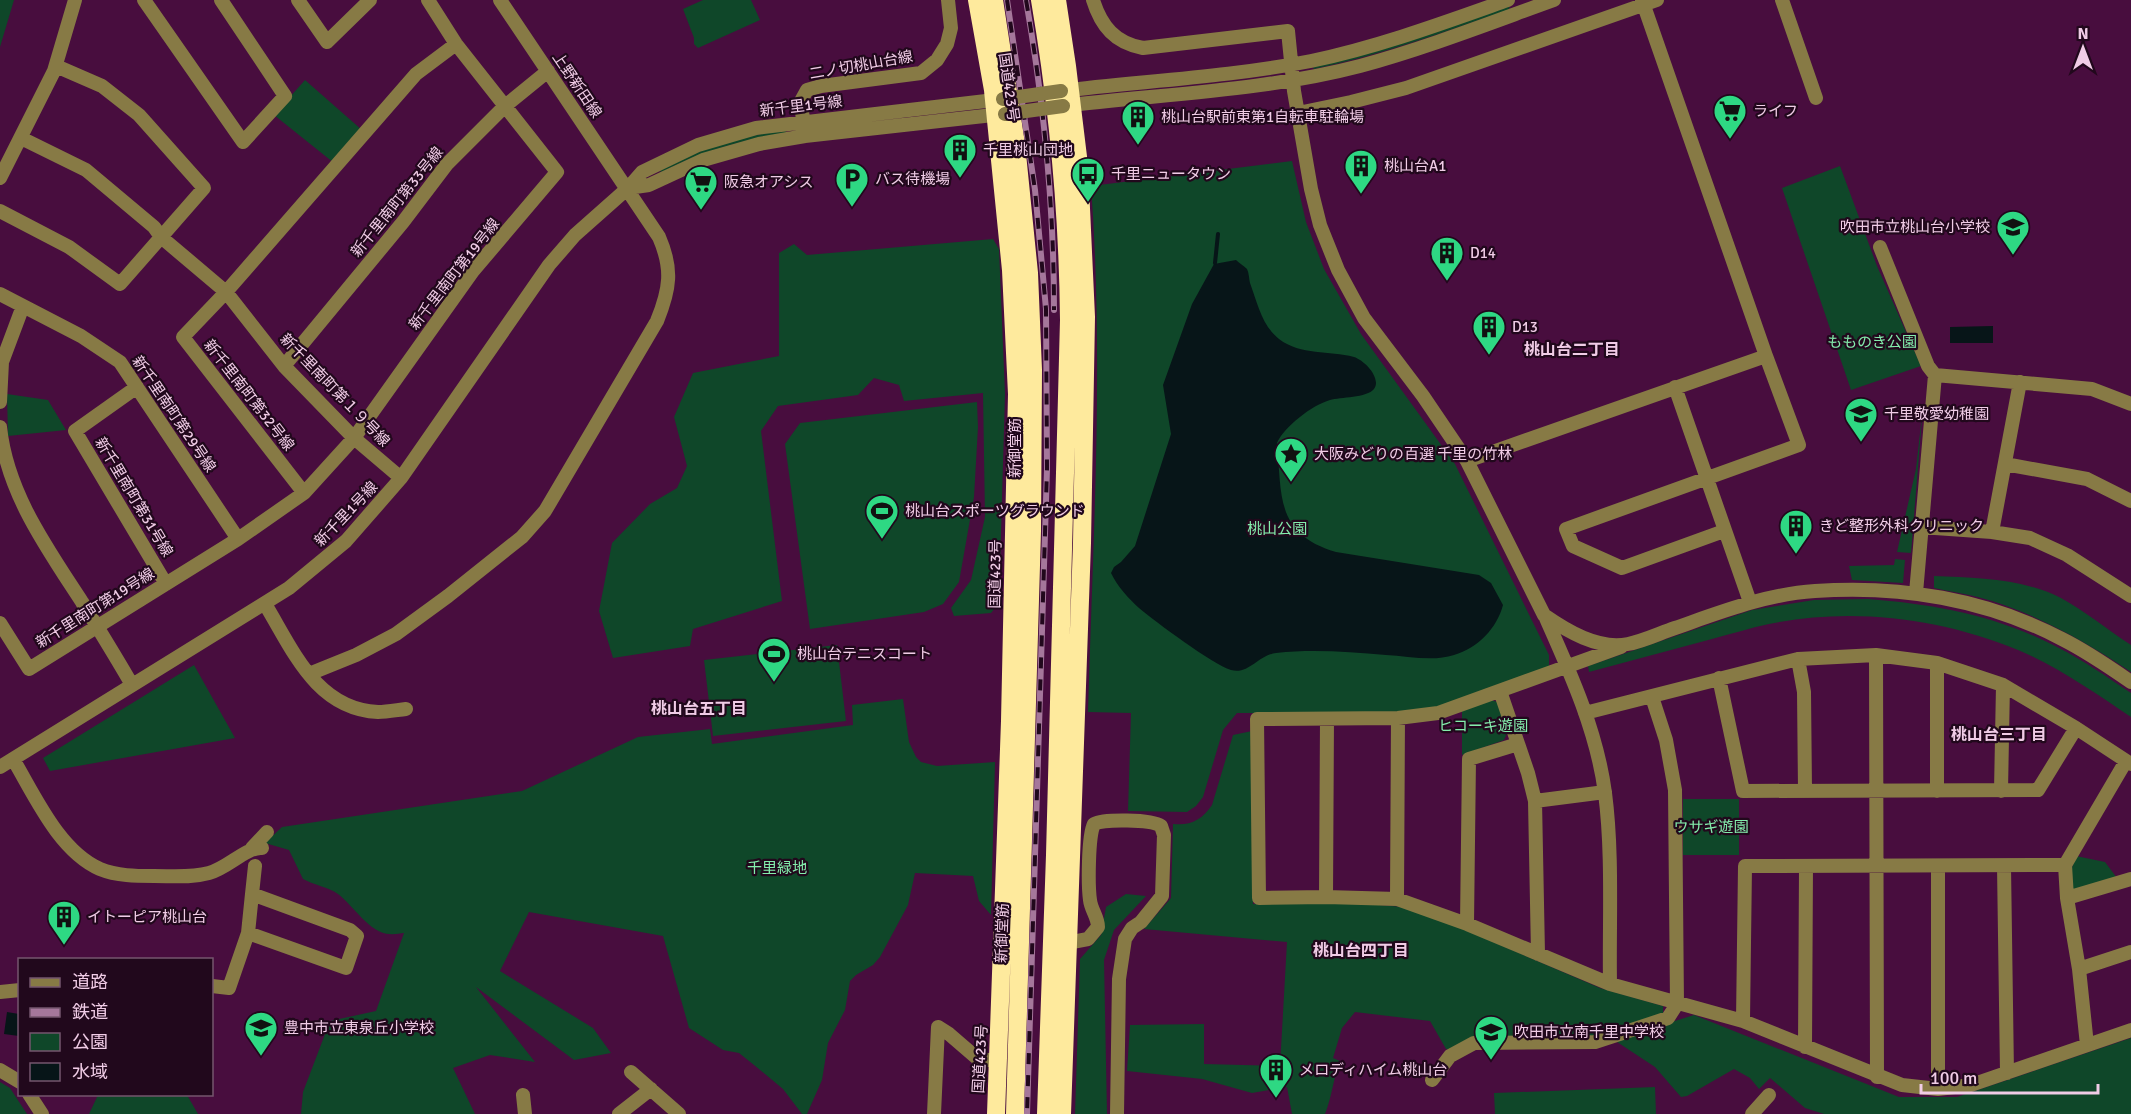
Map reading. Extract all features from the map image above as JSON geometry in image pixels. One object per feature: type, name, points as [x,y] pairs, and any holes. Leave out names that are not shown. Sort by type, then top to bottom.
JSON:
[{"type":"highway","name":"国道423号","points":[[977,0],[999,107],[1016,352],[1010,721],[996,1114]]},
{"type":"highway","name":"新御堂筋","points":[[994,0],[1016,144],[1029,273],[1033,370],[1032,519],[1015,1114]]},
{"type":"highway","points":[[1040,0],[1062,161],[1069,293],[1069,371],[1046,1114]]},
{"type":"highway","points":[[1057,0],[1067,98],[1082,204],[1086,317],[1086,380],[1062,1114]]},
{"type":"highway","points":[[1055,855],[1075,720]]},
{"type":"highway","points":[[1010,721],[1022,855]]},
{"type":"street","points":[[0,178],[56,66],[75,0]]},
{"type":"street","points":[[144,0],[243,142],[285,96],[221,0]]},
{"type":"street","points":[[298,0],[327,42],[370,0]]},
{"type":"street","name":"新千里南町第19号線","points":[[0,622],[29,669],[238,539],[304,494],[354,438],[472,271],[557,172],[456,44],[428,0]]},
{"type":"street","name":"上野新田線","points":[[309,674],[356,655],[396,634],[522,537],[545,511],[657,321],[666,300],[669,282],[667,259],[658,237],[500,0]]},
{"type":"street","name":"二ノ切桃山台線","points":[[805,136],[801,101],[807,90],[821,86],[921,73],[937,60],[947,44],[951,28],[948,0]]},
{"type":"street","points":[[1094,0],[1097,13],[1112,35],[1143,48],[1288,31],[1293,80],[1311,189],[1320,225],[1338,270],[1364,318],[1423,396],[1467,461],[1544,615],[1568,667],[1585,713],[1600,763],[1605,792],[1608,830],[1610,984]]},
{"type":"street","points":[[999,107],[1292,64],[1355,51],[1508,0]]},
{"type":"street","points":[[1067,98],[1293,80],[1360,66],[1413,50],[1554,0]]},
{"type":"street","points":[[1782,0],[1816,98]]},
{"type":"street","points":[[1298,113],[1406,88],[1648,1],[1766,356],[1799,445],[1566,530],[1573,546],[1622,568],[1725,531]]},
{"type":"street","points":[[226,292],[416,74],[456,44]]},
{"type":"street","points":[[0,211],[69,247],[120,285],[204,189],[139,115],[102,86],[56,66]]},
{"type":"street","name":"新千里南町第33号線","points":[[284,366],[403,222],[447,164],[505,106],[548,71]]},
{"type":"street","name":"新千里1号線","points":[[0,767],[265,604],[306,575],[346,541],[401,478],[549,265],[575,235],[628,189],[642,172],[698,145],[756,128],[803,122],[999,107]]},
{"type":"street","name":"新千里1号線","points":[[628,189],[650,185],[714,156],[759,144],[999,107]]},
{"type":"street","name":"新千里南町第１９号線","points":[[21,138],[86,170],[154,227],[161,237],[226,292],[284,366],[354,438],[401,478]]},
{"type":"street","points":[[1880,247],[1928,366],[1935,375],[1916,593]]},
{"type":"street","name":"新千里南町第32号線","points":[[226,292],[183,337],[304,494]]},
{"type":"street","name":"新千里南町第29号線","points":[[0,294],[81,336],[120,362],[238,539]]},
{"type":"street","points":[[0,402],[2,362],[23,306]]},
{"type":"street","points":[[1467,461],[1766,356]]},
{"type":"street","points":[[1935,375],[2092,389],[2131,404]]},
{"type":"street","points":[[1992,532],[2020,382]]},
{"type":"street","name":"新千里南町第31号線","points":[[136,387],[75,431],[166,584]]},
{"type":"street","points":[[1675,387],[1750,602]]},
{"type":"street","points":[[0,428],[5,458],[33,526],[97,626],[132,686]]},
{"type":"street","points":[[2005,464],[2087,479],[2131,501]]},
{"type":"street","points":[[1921,528],[1992,532],[2030,538],[2058,550],[2131,596]]},
{"type":"street","points":[[2131,682],[2060,638],[1981,607],[1916,593],[1868,589],[1813,591],[1750,602],[1437,713],[1398,718],[1257,719],[1259,898],[1397,899],[1467,924],[1610,984],[1743,1021],[1877,1077],[1902,1085],[1938,1089],[1971,1085],[2131,1030]]},
{"type":"street","points":[[265,604],[309,674],[328,695],[351,706],[377,712],[406,709]]},
{"type":"street","points":[[1544,615],[1568,632],[1597,642],[1627,645]]},
{"type":"street","points":[[1585,713],[1798,659],[1876,655],[1937,663],[2003,685],[2076,728],[2129,763],[2065,865],[2067,898],[2079,969],[2087,1045]]},
{"type":"street","points":[[1876,655],[1877,1077]]},
{"type":"street","points":[[1798,659],[1804,692],[1805,790]]},
{"type":"street","points":[[1937,663],[1937,790]]},
{"type":"street","points":[[1719,678],[1743,791],[2038,790],[2076,728]]},
{"type":"street","points":[[2001,791],[2003,685]]},
{"type":"street","points":[[1500,691],[1535,801],[1538,954]]},
{"type":"street","points":[[1522,1050],[1566,1048],[1595,1042],[1668,1018],[1677,1004],[1675,790],[1666,740],[1652,696]]},
{"type":"street","points":[[1397,899],[1398,718]]},
{"type":"street","points":[[1326,897],[1327,719]]},
{"type":"street","points":[[1467,924],[1468,759],[1518,744]]},
{"type":"street","points":[[14,759],[64,842],[79,856],[100,869],[126,875],[196,876],[256,853]]},
{"type":"street","points":[[1535,801],[1605,792]]},
{"type":"street","points":[[1067,943],[1088,939],[1098,927],[1089,900],[1091,836],[1094,824],[1103,821],[1157,823],[1163,828],[1164,835],[1162,896],[1127,934],[1119,980],[1117,1114]]},
{"type":"street","points":[[213,986],[229,988],[248,933],[256,853],[267,832]]},
{"type":"street","points":[[1743,1021],[1745,866],[2065,865]]},
{"type":"street","points":[[1938,866],[1938,1089]]},
{"type":"street","points":[[2004,866],[2007,1074]]},
{"type":"street","points":[[1805,1047],[1806,867]]},
{"type":"street","points":[[2067,898],[2131,879]]},
{"type":"street","points":[[248,933],[346,968],[359,930],[252,894]]},
{"type":"street","points":[[2079,969],[2131,952]]},
{"type":"street","points":[[0,992],[18,990]]},
{"type":"street","points":[[934,1114],[938,1027],[978,1059],[999,1061]]},
{"type":"street","points":[[1432,1080],[1450,1056],[1474,1043],[1595,1042]]},
{"type":"street","points":[[0,1070],[18,1081]]},
{"type":"street","points":[[631,1072],[679,1114]]},
{"type":"street","points":[[619,1114],[651,1089]]},
{"type":"street","points":[[524,1095],[525,1114]]},
{"type":"street","points":[[1760,1111],[1769,1095]]},
{"type":"street","points":[[30,1096],[42,1114]]},
{"type":"green space","points":[[0,0],[14,0],[0,47]]},
{"type":"green space","points":[[703,0],[751,0],[760,20],[698,48],[694,44],[683,9]]},
{"type":"green space","points":[[1507,6],[1510,7],[1508,10],[1412,42],[1364,57],[1313,68],[1315,66]]},
{"type":"green space","points":[[305,80],[362,130],[334,163],[274,115]]},
{"type":"green space","points":[[787,130],[785,133],[722,148],[692,158],[662,172],[659,171],[721,144]]},
{"type":"green space","name":"桃山公園","points":[[1292,161],[1306,222],[1324,269],[1361,334],[1455,464],[1549,655],[1549,668],[1432,709],[1394,713],[1237,713],[1223,730],[1203,797],[1196,806],[1187,812],[1128,811],[1131,713],[1088,712],[1097,383],[1097,317],[1091,186]]},
{"type":"green space","name":"もものき公園","points":[[1840,166],[1877,266],[1921,366],[1851,390],[1782,188]]},
{"type":"green space","points":[[993,239],[999,249],[1005,394],[999,603],[991,613],[954,616],[951,608],[971,580],[985,517],[983,393],[904,401],[899,385],[874,378],[858,395],[778,406],[761,431],[782,601],[693,629],[690,646],[613,658],[599,611],[612,543],[650,504],[677,488],[687,466],[674,417],[693,373],[779,356],[779,253],[794,244],[807,255]]},
{"type":"green space","points":[[7,394],[48,400],[66,430],[8,436]]},
{"type":"green space","name":"桃山台スポーツグラウンド","points":[[977,402],[974,497],[959,582],[943,604],[924,612],[810,629],[785,444],[800,423]]},
{"type":"green space","points":[[1923,406],[1911,553],[1897,552],[1916,469]]},
{"type":"green space","points":[[1895,559],[1905,560],[1903,583],[1852,580],[1849,566],[1894,565]]},
{"type":"green space","points":[[1934,576],[2015,583],[2046,591],[2061,598],[2131,645],[2131,672],[2081,641],[2011,607],[1970,595],[1934,588]]},
{"type":"green space","points":[[1868,599],[1918,604],[1966,613],[2035,636],[2076,657],[2131,693],[2131,717],[2062,672],[2018,650],[1958,630],[1927,623],[1864,616],[1832,616],[1769,624],[1589,672],[1588,666],[1752,610],[1814,600]]},
{"type":"green space","name":"桃山台テニスコート","points":[[837,645],[846,721],[713,736],[704,660]]},
{"type":"green space","points":[[194,665],[235,738],[50,771],[43,758]]},
{"type":"green space","name":"千里緑地","points":[[903,699],[909,742],[921,762],[937,766],[995,762],[991,915],[979,901],[973,876],[915,873],[908,905],[880,957],[873,965],[850,981],[845,1010],[828,1043],[822,1080],[807,1114],[802,1114],[783,1089],[739,1053],[723,1050],[689,1028],[663,936],[529,912],[500,971],[593,1028],[611,1053],[574,1060],[476,987],[535,1062],[490,1055],[453,1068],[475,1114],[301,1114],[303,1092],[330,1021],[376,1011],[404,933],[383,933],[362,918],[338,894],[303,879],[289,850],[265,843],[282,827],[522,791],[638,737],[710,729],[712,744],[853,725],[852,705]]},
{"type":"green space","name":"ヒコーキ遊園","points":[[1490,700],[1498,702],[1507,733],[1504,740],[1462,755],[1462,709]]},
{"type":"green space","points":[[1252,731],[1253,904],[1367,904],[1404,907],[1440,919],[1600,988],[1663,1006],[1663,1016],[1594,1038],[1446,1049],[1430,1021],[1355,1012],[1342,1028],[1333,1058],[1340,1061],[1325,1114],[1292,1114],[1287,1087],[1252,1093],[1202,1079],[1127,1071],[1130,1025],[1204,1024],[1204,1064],[1280,1066],[1287,942],[1144,929],[1171,898],[1173,824],[1190,823],[1200,818],[1208,810],[1212,805],[1233,735]]},
{"type":"green space","name":"ウサギ遊園","points":[[1683,799],[1739,799],[1739,855],[1683,855]]},
{"type":"green space","points":[[2076,856],[2105,862],[2117,878],[2076,891],[2071,888],[2070,873]]},
{"type":"green space","points":[[1126,894],[1146,896],[1114,930],[1104,960],[1107,1114],[1075,1114],[1080,959],[1101,935],[1106,907]]},
{"type":"green space","points":[[1694,1015],[1899,1097],[1957,1097],[2131,1038],[2131,1114],[1824,1114],[1805,1108],[1770,1078],[1759,1089],[1750,1078],[1734,1069],[1687,1096],[1681,1097],[1655,1067],[1614,1040]]},
{"type":"green space","points":[[0,1082],[10,1088],[27,1114],[0,1114]]},
{"type":"green space","points":[[1655,1087],[1656,1114],[1495,1114],[1494,1093]]},
{"type":"green space","points":[[98,1096],[188,1096],[198,1114],[89,1114]]},
{"type":"water","points":[[1236,260],[1247,269],[1261,313],[1273,334],[1296,348],[1354,357],[1367,366],[1376,380],[1376,385],[1371,392],[1360,396],[1330,400],[1299,417],[1277,443],[1282,496],[1292,524],[1302,535],[1316,544],[1336,552],[1479,575],[1491,583],[1503,605],[1500,613],[1485,636],[1463,652],[1446,657],[1429,658],[1331,651],[1276,653],[1264,657],[1243,670],[1231,670],[1198,651],[1139,608],[1127,596],[1111,573],[1135,546],[1171,434],[1163,385],[1192,304],[1214,264]]},
{"type":"water","points":[[1993,326],[1993,343],[1950,343],[1950,327]]},
{"type":"water","points":[[7,1012],[18,1014],[18,1036],[4,1034]]},
{"type":"waterway","points":[[1215,263],[1218,234]]},
{"type":"railway","points":[[1007,0],[1035,190],[1046,309],[1047,469],[1027,1114]]},
{"type":"railway","points":[[1026,0],[1047,155],[1054,310]]},
{"type":"place","name":"ライフ","points":[[1730,140]]},
{"type":"place","name":"桃山台駅前東第1自転車駐輪場","points":[[1138,146]]},
{"type":"place","name":"千里桃山団地","points":[[960,179]]},
{"type":"place","name":"桃山台A1","points":[[1361,195]]},
{"type":"place","name":"千里ニュータウン","points":[[1088,203]]},
{"type":"place","name":"バス待機場","points":[[852,208]]},
{"type":"place","name":"阪急オアシス","points":[[701,211]]},
{"type":"place","name":"吹田市立桃山台小学校","points":[[2013,256]]},
{"type":"place","name":"D14","points":[[1447,282]]},
{"type":"place","name":"D13","points":[[1489,356]]},
{"type":"place","name":"千里敬愛幼稚園","points":[[1861,443]]},
{"type":"place","name":"大阪みどりの百選 千里の竹林","points":[[1291,483]]},
{"type":"place","name":"桃山台スポーツグラウンド","points":[[882,540]]},
{"type":"place","name":"きど整形外科クリニック","points":[[1796,555]]},
{"type":"place","name":"桃山台テニスコート","points":[[774,683]]},
{"type":"place","name":"イトーピア桃山台","points":[[64,946]]},
{"type":"place","name":"豊中市立東泉丘小学校","points":[[261,1057]]},
{"type":"place","name":"吹田市立南千里中学校","points":[[1491,1061]]},
{"type":"place","name":"メロディハイム桃山台","points":[[1276,1099]]},
{"type":"district","name":"桃山台二丁目","points":[[1572,349]]},
{"type":"district","name":"桃山台五丁目","points":[[699,708]]},
{"type":"district","name":"桃山台三丁目","points":[[1999,734]]},
{"type":"district","name":"桃山台四丁目","points":[[1361,950]]}]
